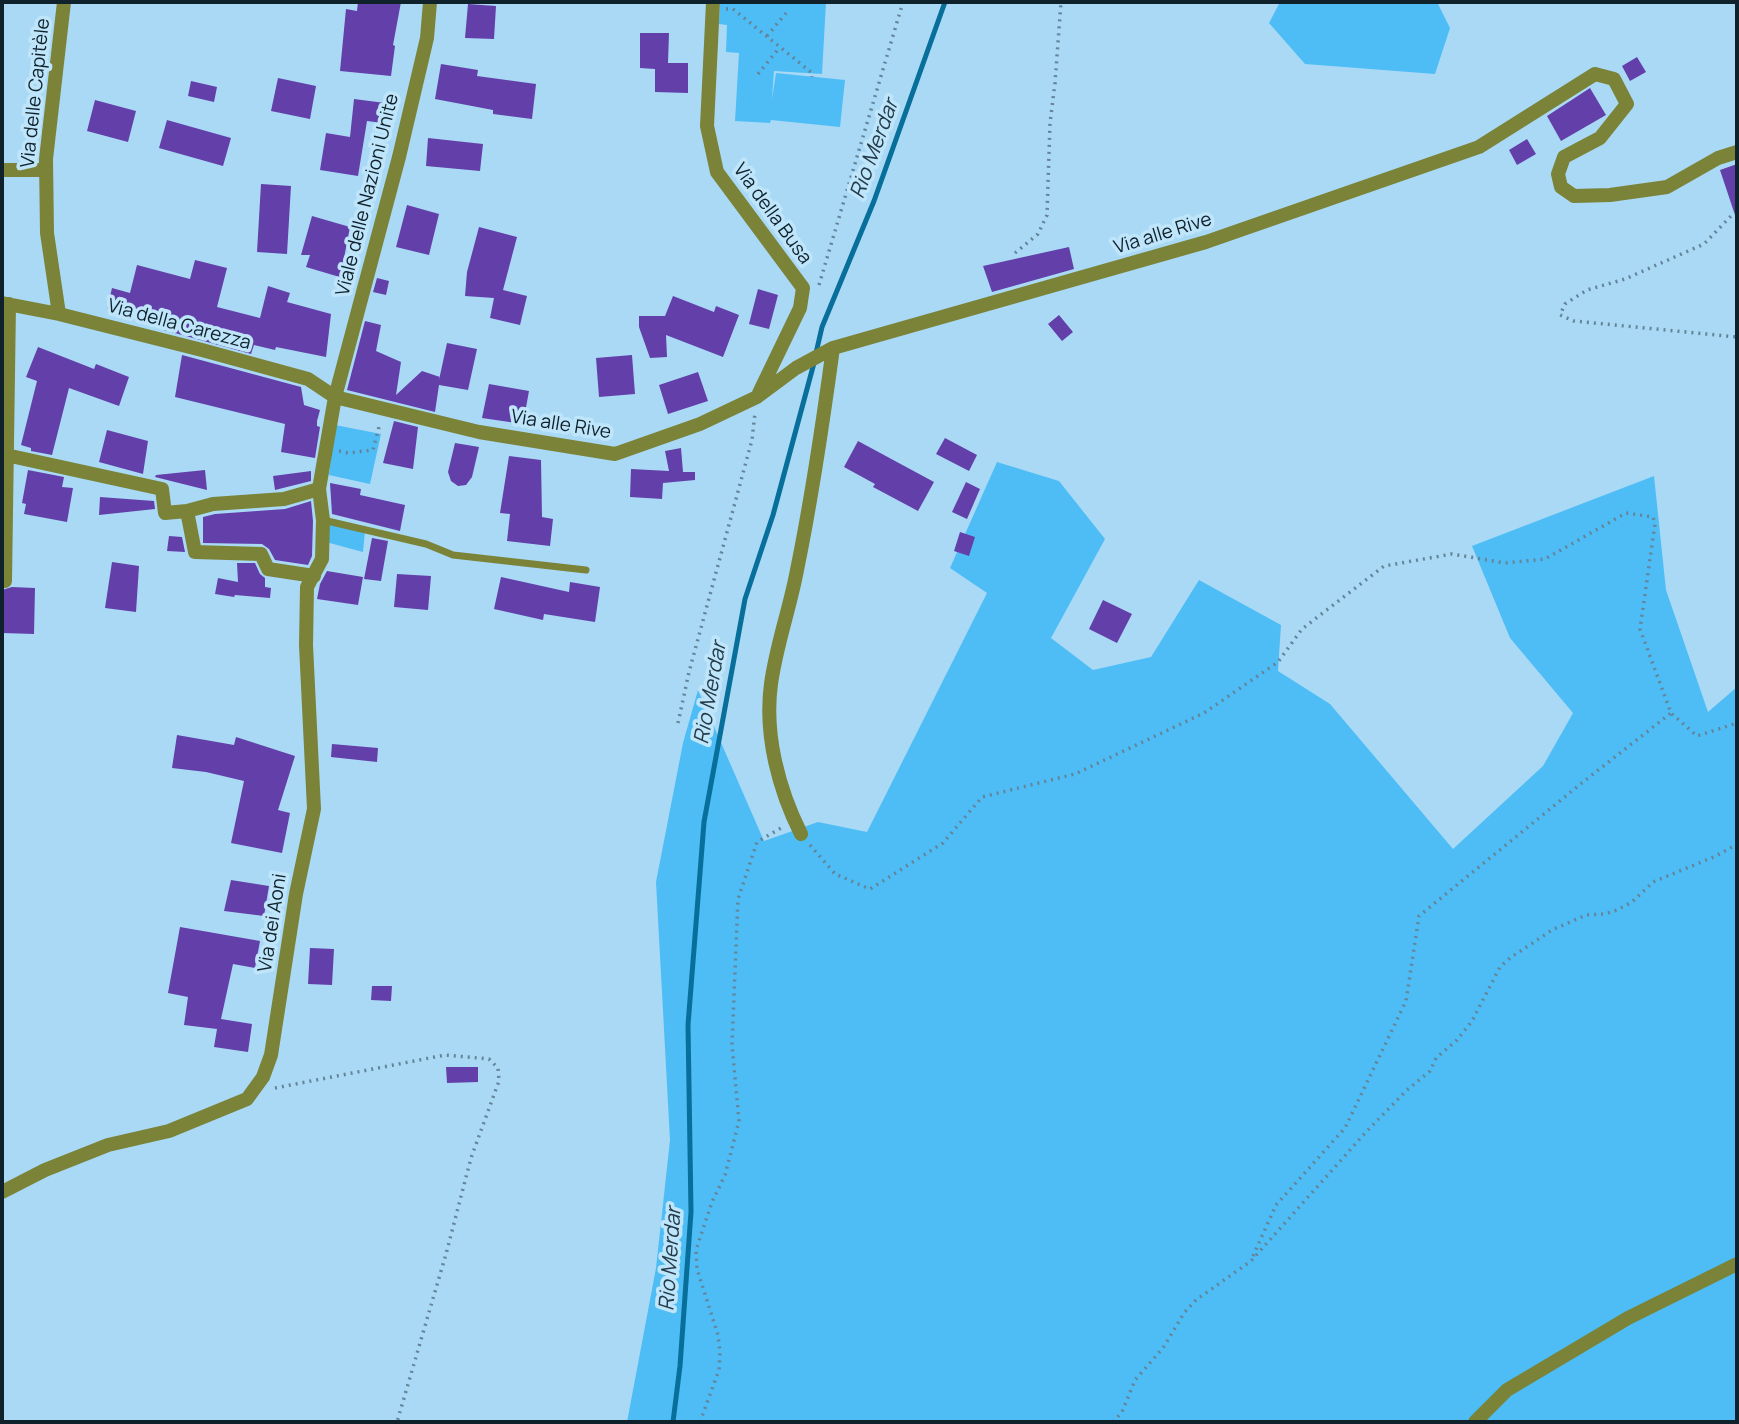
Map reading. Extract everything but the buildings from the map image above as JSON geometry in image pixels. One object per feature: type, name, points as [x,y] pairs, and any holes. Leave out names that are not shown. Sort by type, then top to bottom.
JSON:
[{"type":"street","name":"Via delle Capitèle","points":[[59,314],[47,233],[46,170],[64,2]]},
{"type":"street","name":"Viale delle Nazioni Unite","points":[[326,447],[335,397],[399,157],[427,38],[430,2]]},
{"type":"street","name":"Via della Busa","points":[[713,6],[707,126],[717,172],[803,288],[800,308],[757,397]]},
{"type":"street","name":"Via alle Rive","points":[[397,412],[479,432],[615,454],[700,424],[757,397],[833,348],[1206,242],[1479,147],[1595,74],[1614,79],[1627,104],[1600,138],[1564,157],[1558,174],[1561,187],[1574,195],[1610,195],[1667,187],[1718,158],[1737,152]]},
{"type":"street","points":[[2,170],[46,170]]},
{"type":"street","name":"Via della Carezza","points":[[5,581],[5,304],[59,314],[308,379],[335,397],[397,412]]},
{"type":"street","points":[[801,834],[786,803],[771,737],[771,686],[797,570],[823,423],[833,348]]},
{"type":"street","name":"Via dei Aoni","points":[[247,1099],[263,1077],[271,1055],[296,894],[314,809],[306,645],[307,587],[322,559],[323,520],[319,489],[326,447]]},
{"type":"street","points":[[6,455],[162,489],[165,513],[213,504],[284,499],[319,489]]},
{"type":"street","points":[[187,511],[195,552],[261,554],[268,569],[314,576]]},
{"type":"street","points":[[2,1192],[45,1170],[108,1145],[169,1131],[247,1099]]},
{"type":"street","points":[[1475,1422],[1507,1390],[1628,1318],[1737,1264]]},
{"type":"lane","points":[[323,520],[426,544],[453,555],[586,570]]},
{"type":"path","points":[[816,296],[903,2]]},
{"type":"path","points":[[1015,253],[1038,234],[1047,215],[1050,123],[1061,2]]},
{"type":"path","points":[[713,6],[733,9],[812,72],[812,77]]},
{"type":"path","points":[[767,36],[786,13]]},
{"type":"path","points":[[758,74],[780,47]]},
{"type":"path","points":[[1737,213],[1704,244],[1625,279],[1587,290],[1565,304],[1560,315],[1574,321],[1737,337]]},
{"type":"path","points":[[678,723],[689,672],[752,440],[757,397]]},
{"type":"path","points":[[326,447],[348,453],[373,450],[377,433]]},
{"type":"path","points":[[801,834],[835,874],[870,889],[943,843],[982,797],[1075,774],[1204,713],[1278,662],[1302,629],[1384,566],[1452,554],[1505,563],[1545,559],[1626,513],[1653,517],[1655,524],[1640,629],[1671,713],[1697,736],[1737,723]]},
{"type":"path","points":[[1251,1261],[1276,1205],[1345,1128],[1406,1001],[1419,916],[1671,713]]},
{"type":"path","points":[[700,1422],[719,1370],[720,1353],[718,1335],[697,1269],[696,1250],[712,1202],[725,1174],[739,1121],[732,1045],[738,899],[757,842],[794,821]]},
{"type":"path","points":[[1113,1422],[1122,1412],[1135,1380],[1163,1348],[1184,1313],[1196,1300],[1251,1261],[1367,1131],[1407,1090],[1430,1072],[1436,1058],[1457,1040],[1472,1021],[1500,967],[1552,930],[1586,915],[1617,910],[1632,902],[1653,882],[1716,856],[1737,844]]},
{"type":"path","points":[[247,1099],[282,1085],[445,1055],[489,1059],[498,1068],[499,1082],[471,1158],[397,1422]]},
{"type":"shaded area","points":[[720,2],[826,2],[822,74],[774,71],[772,99],[776,73],[845,80],[840,127],[771,120],[770,123],[735,121],[739,53],[726,52],[727,25],[719,24]]},
{"type":"shaded area","points":[[1280,2],[1437,2],[1450,28],[1435,74],[1305,64],[1269,23]]},
{"type":"shaded area","points":[[335,425],[381,434],[370,484],[329,475]]},
{"type":"shaded area","points":[[997,462],[1059,481],[1105,539],[1051,638],[1093,670],[1151,657],[1199,580],[1281,625],[1278,671],[1330,704],[1453,849],[1543,766],[1573,713],[1510,638],[1472,546],[1654,476],[1666,590],[1708,712],[1737,687],[1737,1422],[627,1422],[656,1268],[670,1140],[656,882],[683,743],[698,690],[764,841],[818,822],[867,832],[987,593],[950,568]]},
{"type":"shaded area","points":[[329,523],[365,531],[363,552],[326,542]]},
{"type":"waterway","name":"Rio Merdar","points":[[816,353],[822,327],[874,201],[945,2]]},
{"type":"waterway","name":"Rio Merdar","points":[[673,1422],[680,1366],[691,1212],[688,1025],[704,822],[745,599],[773,515],[814,363]]}]
